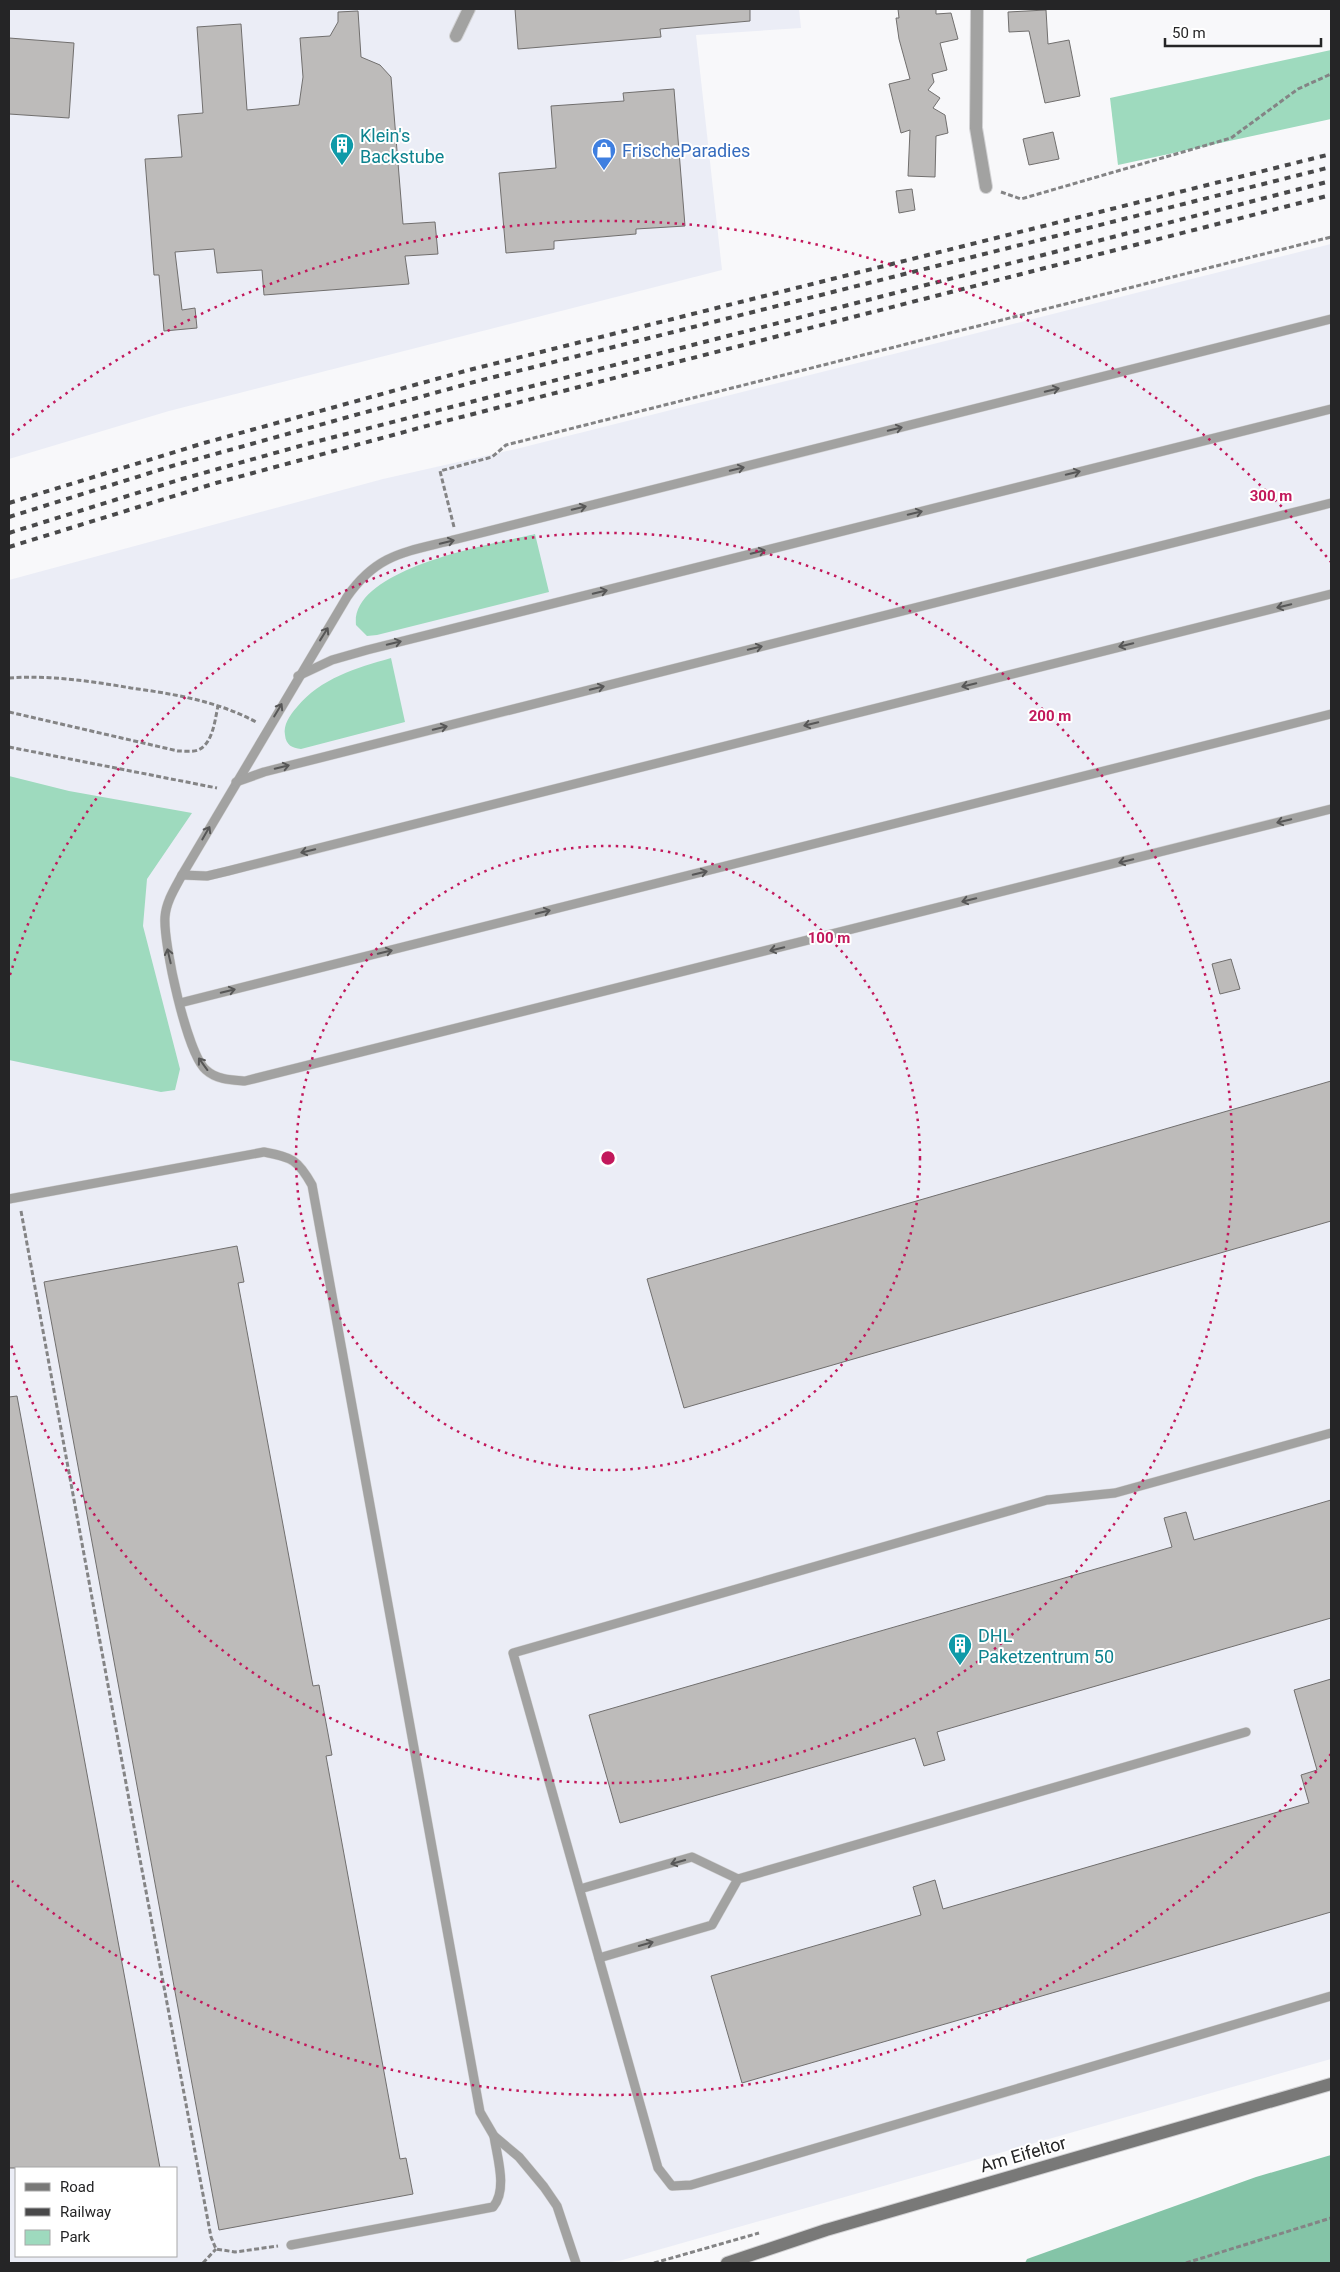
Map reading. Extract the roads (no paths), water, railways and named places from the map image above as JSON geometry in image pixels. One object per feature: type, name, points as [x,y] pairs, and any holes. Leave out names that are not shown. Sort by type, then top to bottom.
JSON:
[{"type":"main road","name":"Am Eifeltor","points":[[727,2263],[826,2230],[1331,2084]]},
{"type":"street","points":[[456,36],[468,9]]},
{"type":"street","points":[[977,9],[976,128],[986,187]]},
{"type":"lane","points":[[1331,319],[395,555],[370,569],[357,582],[267,728],[182,875],[168,903],[165,916],[166,941],[180,1003],[194,1052],[206,1070],[224,1080],[246,1081],[1331,809]]},
{"type":"lane","points":[[298,676],[332,660],[367,650],[1331,409]]},
{"type":"lane","points":[[236,782],[273,769],[1331,503]]},
{"type":"lane","points":[[182,875],[207,876],[228,871],[1331,594]]},
{"type":"lane","points":[[180,1003],[1331,714]]},
{"type":"lane","points":[[14,1198],[264,1152],[284,1156],[302,1167],[312,1185],[480,2112],[494,2136],[519,2157],[544,2186],[557,2206],[576,2263]]},
{"type":"lane","points":[[1331,1433],[1115,1493],[1047,1500],[513,1652],[658,2168],[672,2186],[691,2185],[1331,1996]]},
{"type":"lane","points":[[580,1889],[692,1858],[738,1879],[1246,1732]]},
{"type":"lane","points":[[599,1958],[712,1925],[738,1879]]},
{"type":"lane","points":[[291,2245],[493,2207],[499,2200],[500,2187],[494,2136]]},
{"type":"railway","points":[[9,503],[204,443],[469,370],[1331,154]]},
{"type":"railway","points":[[9,517],[172,466],[474,382],[1331,167]]},
{"type":"railway","points":[[9,533],[182,479],[307,444],[1331,181]]},
{"type":"railway","points":[[9,547],[216,483],[430,425],[1331,195]]},
{"type":"place","name":"Klein's Backstube","points":[[342,166]]},
{"type":"place","name":"FrischeParadies","points":[[604,171]]},
{"type":"place","name":"DHL Paketzentrum 50","points":[[960,1666]]}]
